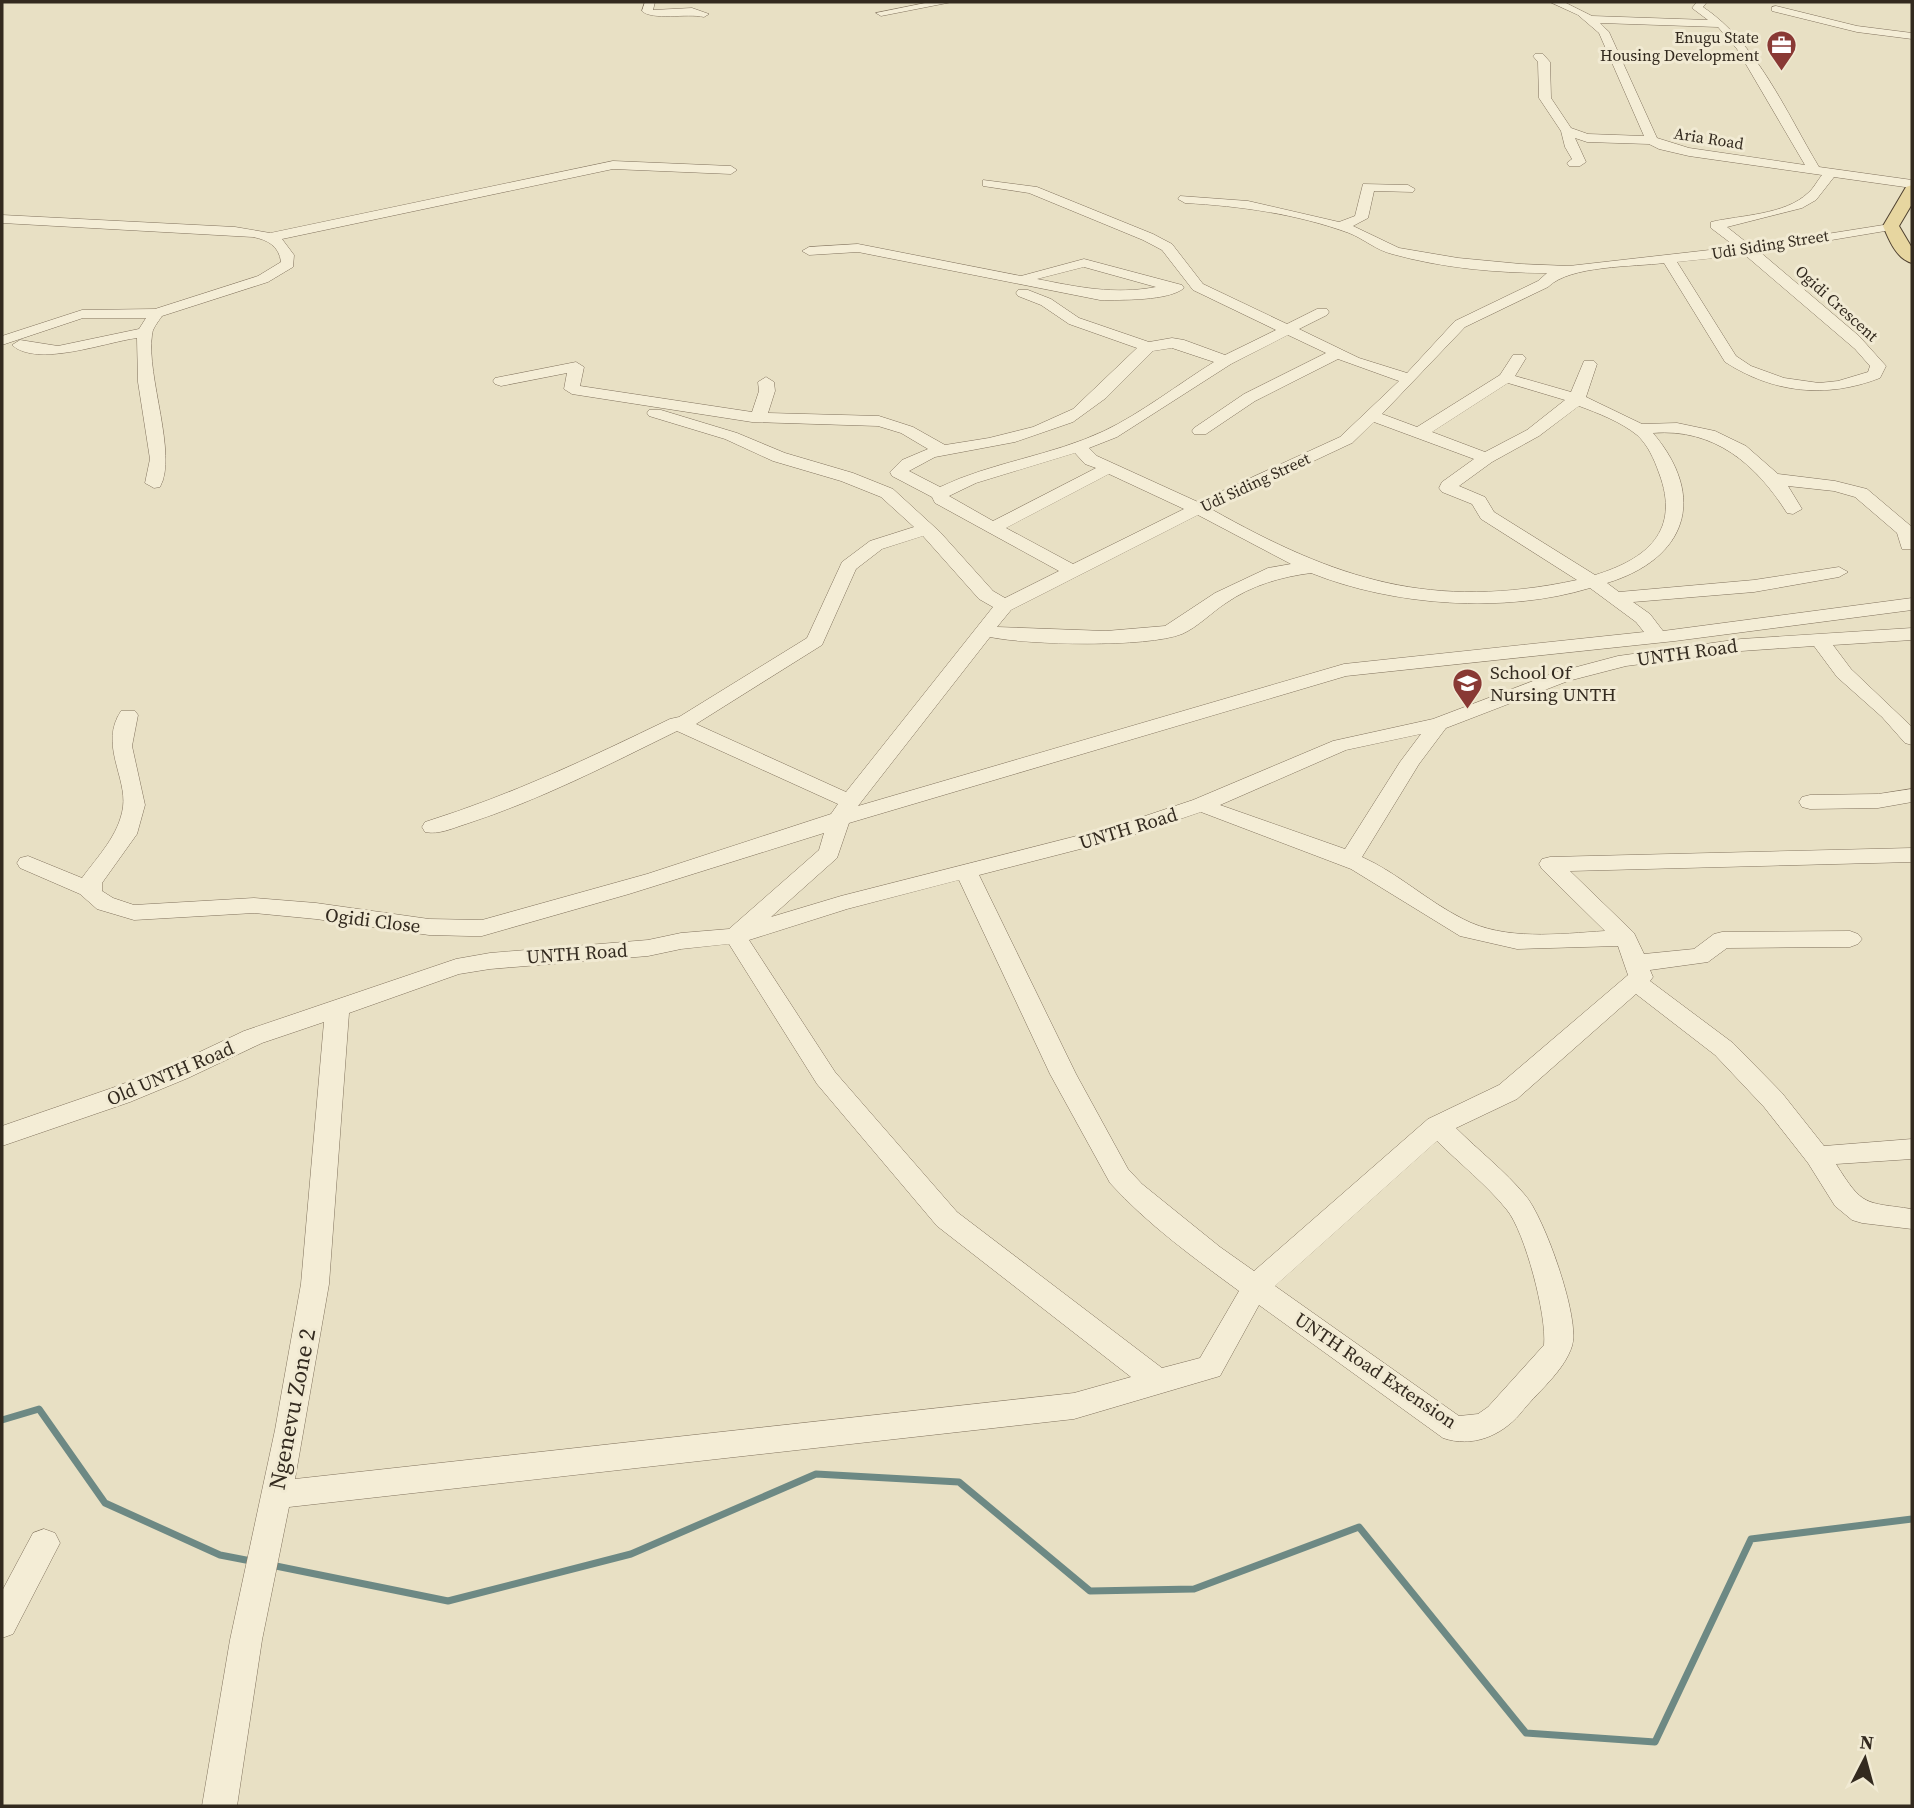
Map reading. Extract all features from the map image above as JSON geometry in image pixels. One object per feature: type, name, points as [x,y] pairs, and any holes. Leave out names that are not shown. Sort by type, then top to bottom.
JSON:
[{"type":"main road","points":[[1911,192],[1891,226],[1903,249],[1912,258]]},
{"type":"street","points":[[650,2],[648,12],[692,11],[704,14]]},
{"type":"street","points":[[681,13],[702,2]]},
{"type":"street","points":[[881,13],[947,2]]},
{"type":"street","name":"Aria Road","points":[[1555,2],[1591,19],[1604,32],[1653,140],[1663,146],[1689,152],[1833,171],[1911,192]]},
{"type":"street","points":[[1702,2],[1697,8],[1721,24],[1742,48],[1813,168]]},
{"type":"street","points":[[1776,9],[1857,29],[1912,36]]},
{"type":"street","points":[[1591,19],[1721,24]]},
{"type":"street","points":[[1539,56],[1544,62],[1545,98],[1567,131],[1580,162],[1573,163]]},
{"type":"street","points":[[1567,131],[1587,138],[1653,140]]},
{"type":"street","points":[[2,219],[235,231],[270,237],[613,165],[731,170]]},
{"type":"street","points":[[1750,250],[1716,225],[1774,212],[1810,199],[1821,181],[1833,171]]},
{"type":"street","points":[[988,183],[1032,190],[1161,243],[1171,252],[1194,285],[1354,361],[1410,379]]},
{"type":"street","points":[[1340,226],[1361,218],[1368,187],[1408,189]]},
{"type":"street","points":[[1185,199],[1227,200],[1340,226],[1368,235],[1391,250],[1480,267],[1574,269]]},
{"type":"street","name":"Udi Siding Street","points":[[735,936],[829,853],[844,811],[1004,606],[1199,508],[1346,440],[1410,379],[1460,324],[1543,284],[1550,277],[1574,269],[1750,250],[1891,226]]},
{"type":"street","points":[[2,341],[86,313],[156,313],[263,279],[283,270],[288,264],[288,254],[284,246],[270,237]]},
{"type":"street","points":[[809,251],[858,248],[1023,286],[1113,297],[1194,285]]},
{"type":"street","name":"Ogidi Crescent","points":[[1668,258],[1730,359],[1739,366],[1752,373],[1806,387],[1847,385],[1874,375],[1878,366],[1872,358],[1750,250]]},
{"type":"street","points":[[1023,286],[1084,263],[1177,288]]},
{"type":"street","points":[[1023,286],[1074,321],[1148,347]]},
{"type":"street","points":[[940,494],[970,479],[1078,447],[1111,434],[1226,361],[1322,312]]},
{"type":"street","points":[[154,483],[158,459],[146,382],[144,333],[156,313]]},
{"type":"street","points":[[20,345],[58,351],[119,336],[144,333]]},
{"type":"street","points":[[1072,571],[941,499],[940,494],[917,480],[898,472],[915,459],[940,449],[1006,439],[1068,418],[1102,394],[1131,360],[1148,347],[1172,343],[1184,345],[1226,361]]},
{"type":"street","points":[[1199,431],[1225,411],[1264,388],[1339,353]]},
{"type":"street","points":[[1421,432],[1506,377],[1518,358]]},
{"type":"street","points":[[1589,364],[1577,399],[1533,433],[1486,458],[1448,485],[1448,488],[1479,501],[1487,515],[1595,583],[1643,618],[1657,636]]},
{"type":"street","points":[[501,381],[576,367],[572,389],[759,417],[845,422],[879,421],[908,430],[940,449]]},
{"type":"street","points":[[1078,447],[1091,460],[1199,508],[1238,531],[1312,566],[1353,582],[1419,595],[1509,596],[1595,583],[1635,566],[1654,553],[1667,539],[1674,520],[1675,498],[1669,476],[1657,452],[1640,429],[1577,399],[1506,377]]},
{"type":"street","points":[[759,417],[767,391],[766,382]]},
{"type":"street","points":[[655,413],[731,436],[779,457],[847,477],[887,493],[926,529],[986,595],[1004,606]]},
{"type":"street","points":[[1372,415],[1486,458]]},
{"type":"street","points":[[1640,429],[1670,426],[1704,432],[1734,444],[1784,491],[1793,509]]},
{"type":"street","points":[[994,527],[1109,468]]},
{"type":"street","points":[[1773,479],[1835,486],[1861,493],[1906,531],[1908,545]]},
{"type":"street","points":[[887,493],[917,480]]},
{"type":"street","points":[[681,725],[795,656],[815,640],[848,566],[876,545],[926,529]]},
{"type":"street","points":[[984,630],[1009,635],[1106,637],[1166,632],[1177,629],[1222,597],[1274,572],[1312,566]]},
{"type":"street","points":[[1616,598],[1754,586],[1839,572]]},
{"type":"street","name":"Ogidi Close","points":[[28,863],[90,890],[103,905],[119,912],[153,913],[232,906],[334,913],[455,930],[482,928],[649,883],[805,834],[844,811],[1344,670],[1657,636],[1912,604]]},
{"type":"street","name":"UNTH Road","points":[[337,1007],[456,967],[490,961],[648,948],[681,940],[735,936],[841,902],[1119,832],[1201,805],[1340,745],[1439,724],[1560,677],[1625,660],[1677,651],[1818,638],[1912,634]]},
{"type":"street","points":[[1818,638],[1844,673],[1889,713],[1912,738]]},
{"type":"street","points":[[90,890],[91,882],[125,834],[134,805],[122,746],[128,715]]},
{"type":"street","points":[[433,827],[499,807],[563,779],[671,724],[681,725],[844,811]]},
{"type":"street","points":[[1349,860],[1410,762],[1439,724]]},
{"type":"street","points":[[1810,802],[1878,801],[1912,796]]},
{"type":"street","points":[[1201,805],[1349,860],[1383,877],[1461,927],[1481,935],[1526,941],[1626,939]]},
{"type":"street","points":[[1912,855],[1550,864],[1626,939],[1637,973],[1724,1049],[1773,1100],[1817,1156],[1844,1199],[1862,1213],[1912,1219]]},
{"type":"street","name":"UNTH Road Extension","points":[[966,872],[1063,1074],[1119,1176],[1132,1191],[1210,1255],[1454,1429],[1475,1429],[1492,1424],[1558,1347],[1558,1314],[1527,1218],[1517,1203],[1437,1126]]},
{"type":"street","points":[[735,936],[826,1078],[947,1219],[1158,1382]]},
{"type":"street","points":[[276,1495],[1074,1406],[1210,1367],[1256,1286],[1437,1126],[1508,1092],[1606,1005],[1637,973],[1700,956],[1722,940],[1850,939]]},
{"type":"street","name":"Old UNTH Road","points":[[2,1136],[121,1095],[179,1072],[253,1037],[337,1007]]},
{"type":"street","name":"Ngenevu Zone 2","points":[[219,1806],[315,1284],[337,1007]]},
{"type":"street","points":[[1817,1156],[1912,1149]]},
{"type":"street","points":[[2,1623],[44,1543]]},
{"type":"waterway","points":[[2,1420],[39,1409],[105,1503],[220,1555],[251,1561]]},
{"type":"waterway","points":[[271,1565],[448,1601],[631,1554],[816,1474],[959,1482],[1090,1591],[1194,1589],[1359,1527],[1526,1733],[1655,1742],[1751,1539],[1912,1519]]},
{"type":"place","name":"Enugu State Housing Development","points":[[1782,73]]},
{"type":"place","name":"School Of Nursing UNTH","points":[[1467,710]]}]
